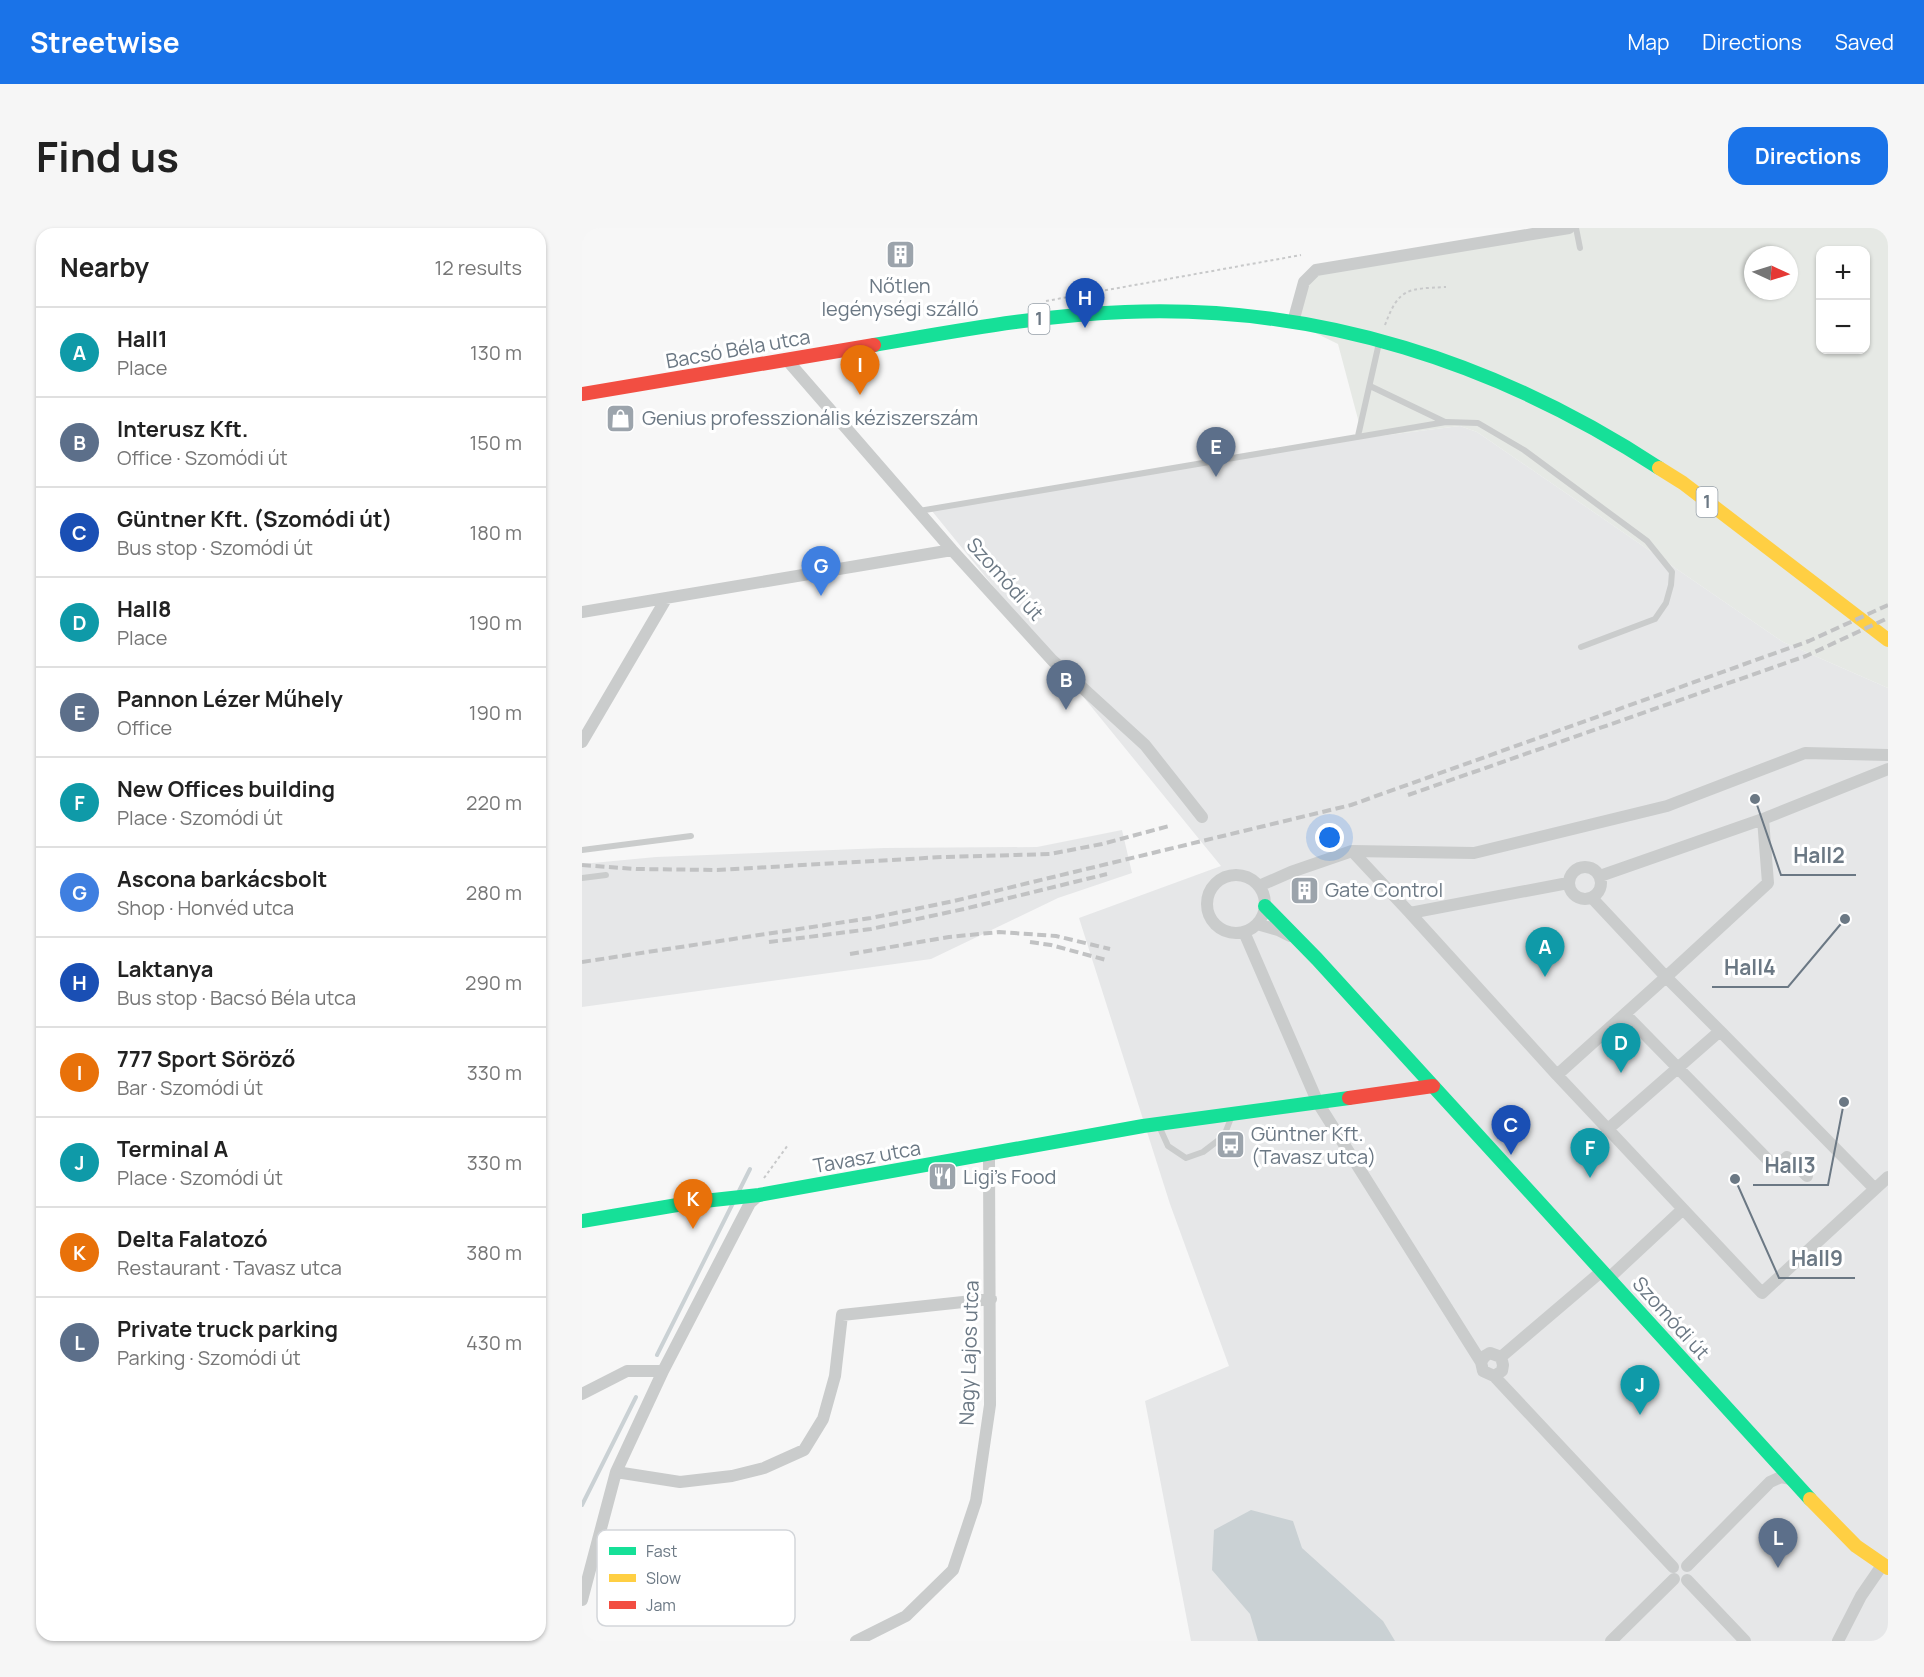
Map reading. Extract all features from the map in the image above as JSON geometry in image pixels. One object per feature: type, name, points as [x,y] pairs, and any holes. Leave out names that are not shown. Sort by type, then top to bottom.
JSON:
[{"type":"street","points":[[1293,322],[1304,282],[1316,270],[1569,228]]},
{"type":"street","name":"Bacsó Béla utca","points":[[582,394],[1001,324],[1067,316],[1163,311],[1293,322]]},
{"type":"street","name":"1","points":[[1293,322],[1380,339],[1406,347],[1506,382],[1553,404],[1613,437],[1690,489],[1888,640]]},
{"type":"street","name":"Szomódi út","points":[[787,360],[952,550],[1052,660],[1145,745],[1202,817]]},
{"type":"street","points":[[582,612],[952,550]]},
{"type":"street","points":[[582,742],[666,599]]},
{"type":"street","points":[[1259,886],[1285,874],[1352,851],[1474,853],[1667,806],[1805,753],[1888,755]]},
{"type":"street","points":[[1600,876],[1763,819],[1888,769]]},
{"type":"street","points":[[1557,1075],[1768,883],[1763,819]]},
{"type":"street","points":[[1352,851],[1557,1075],[1762,1293],[1888,1177]]},
{"type":"street","points":[[1582,867],[1593,870],[1600,876],[1601,887],[1598,894],[1592,898],[1581,899],[1572,893],[1568,883],[1573,871],[1582,867]]},
{"type":"street","points":[[1244,876],[1259,886],[1264,896],[1265,906],[1263,916],[1257,924],[1244,932],[1230,933],[1218,927],[1210,918],[1207,906],[1212,888],[1226,877],[1244,876]]},
{"type":"street","points":[[1410,913],[1568,883]]},
{"type":"street","points":[[1592,898],[1666,977],[1875,1189]]},
{"type":"street","name":"Szomódi út","points":[[1265,906],[1299,940],[1606,1274],[1774,1461],[1856,1546],[1882,1568]]},
{"type":"street","points":[[1257,924],[1278,930],[1299,940]]},
{"type":"street","points":[[1244,932],[1318,1103],[1481,1362],[1483,1371],[1494,1376],[1681,1582],[1687,1580]]},
{"type":"street","points":[[1625,1014],[1775,1167],[1787,1157],[1807,1176]]},
{"type":"street","points":[[1608,1129],[1720,1031]]},
{"type":"street","name":"Tavasz utca","points":[[582,1221],[751,1196],[1158,1124],[1228,1117],[1374,1093],[1433,1086]]},
{"type":"street","name":"Nagy Lajos utca","points":[[856,1641],[906,1616],[953,1570],[976,1501],[990,1405],[989,1159],[986,1156]]},
{"type":"street","points":[[601,1530],[616,1472],[663,1371],[750,1203],[751,1196]]},
{"type":"street","points":[[1501,1357],[1606,1274],[1683,1209]]},
{"type":"street","points":[[616,1472],[680,1482],[732,1476],[764,1468],[804,1450],[823,1419],[836,1376],[842,1315],[991,1299]]},
{"type":"street","points":[[1481,1362],[1490,1353],[1501,1357]]},
{"type":"street","points":[[1494,1376],[1502,1371],[1501,1357]]},
{"type":"street","points":[[582,1394],[627,1371],[663,1371]]},
{"type":"street","points":[[1687,1566],[1770,1482],[1775,1472],[1774,1461]]},
{"type":"street","points":[[1770,1482],[1781,1477],[1791,1479]]},
{"type":"street","points":[[582,1600],[597,1544]]},
{"type":"street","points":[[1611,1641],[1673,1573],[1678,1564],[1687,1566]]},
{"type":"street","points":[[1687,1566],[1690,1572],[1687,1580]]},
{"type":"street","points":[[1838,1641],[1861,1596],[1882,1568]]},
{"type":"street","points":[[1687,1580],[1745,1641]]},
{"type":"lane","points":[[1576,228],[1580,248]]},
{"type":"lane","points":[[1358,436],[1380,339]]},
{"type":"lane","points":[[1370,386],[1446,422]]},
{"type":"lane","points":[[918,511],[1446,422],[1478,423],[1524,450],[1647,542],[1672,572],[1666,603],[1655,619],[1581,647]]},
{"type":"lane","points":[[582,850],[691,836]]},
{"type":"lane","points":[[582,878],[606,875]]},
{"type":"lane","points":[[1158,1124],[1168,1146],[1186,1158],[1203,1152],[1224,1136],[1228,1117]]},
{"type":"path","points":[[1380,339],[1391,308],[1401,294],[1416,288],[1446,287]]},
{"type":"path","points":[[751,1196],[769,1168],[788,1145]]},
{"type":"shaded area","points":[[1569,228],[1888,228],[1888,688],[1783,642],[1477,432],[1460,426],[1363,438],[1338,344],[1293,322],[1316,270]]},
{"type":"shaded area","points":[[1460,426],[1477,432],[1783,642],[1888,688],[1888,1641],[1191,1641],[1145,1401],[1229,1366],[1170,1204],[1079,918],[1221,866],[932,511],[1363,438]]},
{"type":"shaded area","points":[[1122,830],[1132,873],[1058,898],[931,959],[582,1007],[582,864],[656,857],[884,848],[1037,847]]},
{"type":"shaded area","points":[[1251,1510],[1293,1521],[1302,1548],[1383,1621],[1395,1641],[1258,1641],[1250,1614],[1212,1570],[1214,1530]]},
{"type":"waterway","points":[[739,1191],[750,1169]]},
{"type":"waterway","points":[[657,1355],[733,1203]]},
{"type":"waterway","points":[[582,1505],[636,1397]]},
{"type":"railway","points":[[582,962],[871,918],[954,901],[1351,805],[1809,641],[1888,605]]},
{"type":"railway","points":[[1408,795],[1806,656],[1888,618]]},
{"type":"railway","points":[[582,865],[636,869],[717,870],[943,857],[1050,854],[1102,844],[1169,826]]},
{"type":"railway","points":[[769,942],[871,929],[1107,874]]},
{"type":"railway","points":[[850,954],[949,937],[999,932],[1056,936],[1110,949]]},
{"type":"railway","points":[[1030,942],[1051,945],[1106,960]]},
{"type":"traffic: fast","points":[[874,345],[1062,316],[1125,312],[1197,312],[1267,318],[1337,330],[1404,348],[1471,370],[1535,398],[1598,431],[1659,468]]},
{"type":"traffic: fast","points":[[1265,906],[1317,959],[1810,1499]]},
{"type":"traffic: fast","points":[[582,1221],[695,1202],[759,1195],[1143,1126],[1349,1098]]},
{"type":"traffic: slow","points":[[1659,468],[1683,483],[1888,640]]},
{"type":"traffic: slow","points":[[1810,1499],[1856,1546],[1888,1568]]},
{"type":"traffic: jam","points":[[582,394],[874,345]]},
{"type":"traffic: jam","points":[[1349,1098],[1433,1086]]},
{"type":"place","name":"Nőtlen legénységi szálló","points":[[900,255]]},
{"type":"place","name":"Laktanya","points":[[1085,328]]},
{"type":"place","name":"777 Sport Söröző","points":[[860,395]]},
{"type":"place","name":"Genius professzionális kéziszerszám","points":[[621,418]]},
{"type":"place","name":"Pannon Lézer Műhely","points":[[1216,477]]},
{"type":"place","name":"Ascona barkácsbolt","points":[[821,596]]},
{"type":"place","name":"Interusz Kft.","points":[[1066,710]]},
{"type":"place","name":"Hall2","points":[[1755,799]]},
{"type":"place","name":"Gate Control","points":[[1304,890]]},
{"type":"place","name":"Hall4","points":[[1845,919]]},
{"type":"place","name":"Hall1","points":[[1545,977]]},
{"type":"place","name":"Hall8","points":[[1621,1073]]},
{"type":"place","name":"Hall3","points":[[1844,1102]]},
{"type":"place","name":"Güntner Kft. (Tavasz utca)","points":[[1230,1145]]},
{"type":"place","name":"Güntner Kft. (Szomódi út)","points":[[1511,1155]]},
{"type":"place","name":"Ligi's Food","points":[[942,1177]]},
{"type":"place","name":"New Offices building","points":[[1590,1178]]},
{"type":"place","name":"Hall9","points":[[1735,1179]]},
{"type":"place","name":"Delta Falatozó","points":[[693,1229]]},
{"type":"place","name":"Terminal A","points":[[1640,1415]]},
{"type":"place","name":"Private truck parking","points":[[1778,1568]]}]
